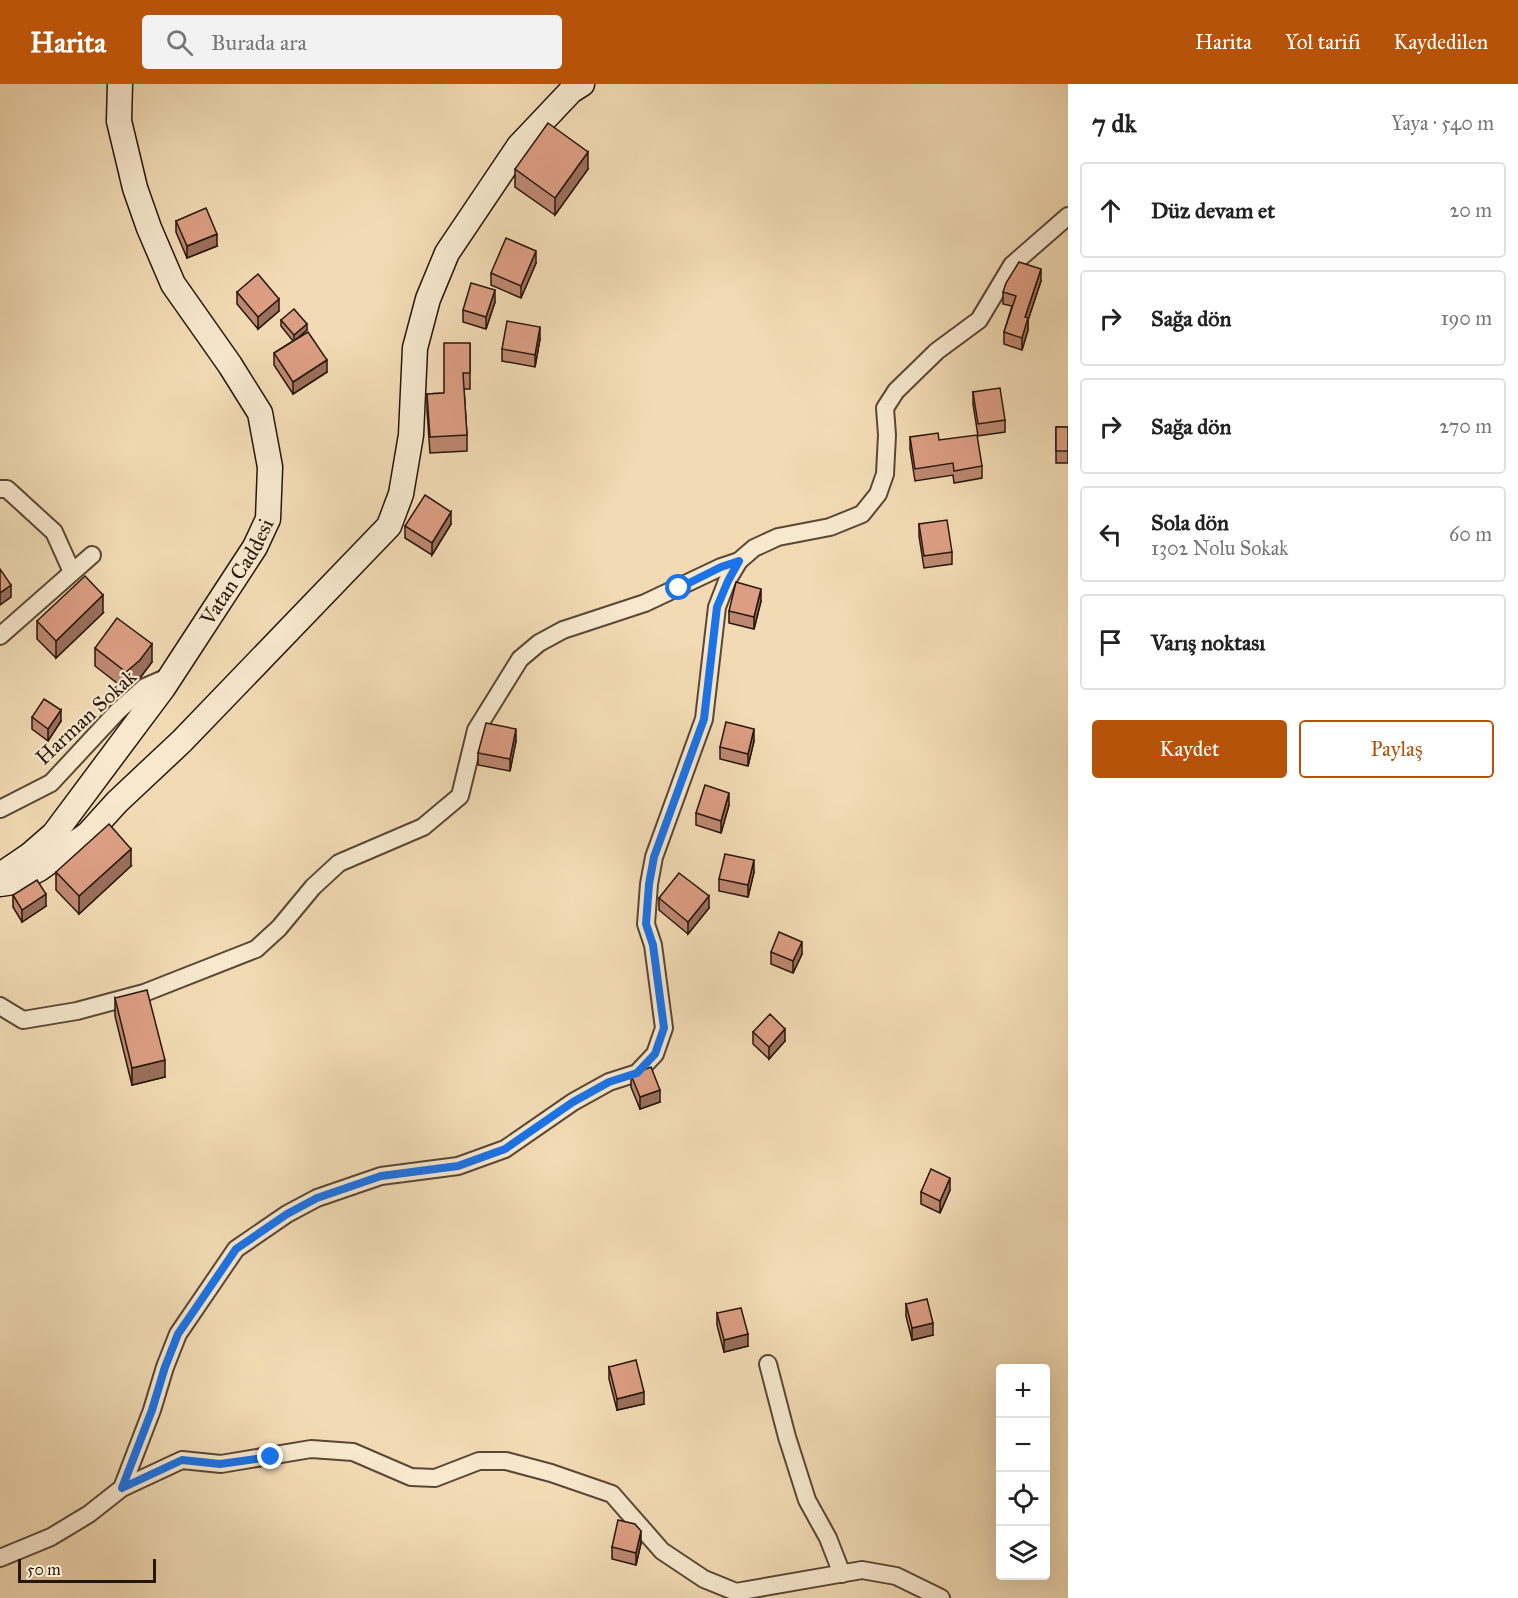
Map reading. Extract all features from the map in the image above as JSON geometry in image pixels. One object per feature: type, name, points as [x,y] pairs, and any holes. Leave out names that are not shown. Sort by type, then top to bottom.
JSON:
[{"type":"street","name":"Vatan Caddesi","points":[[0,876],[30,855],[54,834],[171,676],[255,547],[268,519],[270,467],[260,413],[230,365],[173,284],[149,228],[135,188],[119,121],[120,84]]},
{"type":"street","points":[[0,884],[14,882],[39,869],[88,834],[117,802],[182,741],[389,526],[401,494],[411,435],[415,348],[428,299],[447,253],[519,146],[571,91],[582,84]]},
{"type":"street","points":[[122,1488],[178,1334],[236,1249],[287,1214],[317,1198],[381,1176],[458,1166],[505,1149],[573,1102],[609,1082],[637,1073],[655,1054],[664,1028],[653,945],[646,924],[652,866],[704,719],[717,607],[728,581],[739,561],[754,548],[778,537],[830,527],[862,514],[878,494],[885,474],[887,435],[885,408],[896,391],[937,351],[980,320],[1012,265],[1068,216]]},
{"type":"street","points":[[0,489],[7,489],[54,532],[72,572]]},
{"type":"street","points":[[0,636],[92,555]]},
{"type":"street","points":[[0,1006],[23,1020],[77,1011],[144,993],[256,949],[279,928],[313,887],[339,862],[423,827],[453,804],[460,796],[476,730],[520,659],[539,643],[563,630],[645,603],[721,567],[739,561]]},
{"type":"street","name":"Harman Sokak","points":[[0,809],[51,783],[117,712],[145,687],[171,676]]},
{"type":"street","points":[[768,1364],[787,1437],[807,1500],[828,1538],[842,1575]]},
{"type":"street","points":[[0,1558],[51,1537],[89,1514],[122,1488],[182,1460],[220,1464],[311,1449],[353,1452],[411,1478],[435,1478],[479,1461],[506,1461],[612,1494],[662,1551],[704,1579],[737,1595],[862,1570],[896,1576],[941,1598]]},
{"type":"building","points":[[548,123],[588,152],[555,198],[515,169]]},
{"type":"building","points":[[206,208],[217,234],[187,246],[176,221]]},
{"type":"building","points":[[506,238],[536,251],[521,286],[491,273]]},
{"type":"building","points":[[1019,262],[1041,269],[1025,317],[1028,318],[1022,338],[1004,332],[1016,296],[1003,292]]},
{"type":"building","points":[[258,274],[279,299],[258,317],[237,292]]},
{"type":"building","points":[[471,283],[495,290],[486,317],[463,310]]},
{"type":"building","points":[[294,309],[307,324],[294,335],[281,320]]},
{"type":"building","points":[[507,321],[540,327],[535,355],[502,349]]},
{"type":"building","points":[[308,332],[327,360],[293,382],[274,353]]},
{"type":"building","points":[[444,343],[470,343],[470,373],[463,373],[467,435],[430,437],[427,394],[444,393]]},
{"type":"building","points":[[1000,388],[1005,420],[978,424],[973,392]]},
{"type":"building","points":[[1056,427],[1068,427],[1068,451],[1056,451]]},
{"type":"building","points":[[938,433],[939,440],[977,435],[982,466],[954,471],[953,463],[915,469],[910,437]]},
{"type":"building","points":[[425,495],[451,512],[432,543],[405,526]]},
{"type":"building","points":[[947,520],[952,552],[924,556],[919,524]]},
{"type":"building","points":[[0,569],[11,585],[0,593]]},
{"type":"building","points":[[85,576],[103,595],[56,641],[37,621]]},
{"type":"building","points":[[736,582],[761,589],[754,617],[729,611]]},
{"type":"building","points":[[117,618],[152,644],[140,660],[126,672],[95,648]]},
{"type":"building","points":[[44,699],[61,710],[48,729],[32,717]]},
{"type":"building","points":[[726,722],[754,729],[748,754],[720,747]]},
{"type":"building","points":[[486,723],[516,729],[510,759],[478,753]]},
{"type":"building","points":[[705,785],[729,793],[721,821],[696,813]]},
{"type":"building","points":[[109,824],[131,849],[79,896],[56,872]]},
{"type":"building","points":[[725,854],[754,860],[748,885],[719,879]]},
{"type":"building","points":[[679,873],[709,896],[688,922],[659,898]]},
{"type":"building","points":[[37,880],[46,894],[22,910],[13,895]]},
{"type":"building","points":[[779,932],[802,942],[793,961],[771,952]]},
{"type":"building","points":[[147,990],[165,1060],[132,1068],[115,998]]},
{"type":"building","points":[[770,1014],[785,1029],[769,1047],[753,1032]]},
{"type":"building","points":[[651,1067],[660,1090],[640,1097],[631,1075]]},
{"type":"building","points":[[931,1169],[950,1178],[940,1201],[921,1192]]},
{"type":"building","points":[[927,1299],[933,1323],[912,1328],[906,1304]]},
{"type":"building","points":[[741,1308],[748,1334],[724,1340],[717,1313]]},
{"type":"building","points":[[636,1360],[644,1392],[617,1399],[609,1367]]},
{"type":"building","points":[[618,1520],[635,1524],[641,1531],[636,1553],[612,1547]]},
{"type":"route","points":[[271,1457],[220,1464],[182,1460],[122,1488],[178,1334],[236,1249],[287,1214],[317,1198],[381,1176],[458,1166],[505,1149],[526,1132],[573,1102],[609,1082],[637,1073],[655,1054],[664,1028],[653,945],[646,924],[649,884],[654,857],[704,719],[717,607],[739,561],[721,567],[679,588]]}]
